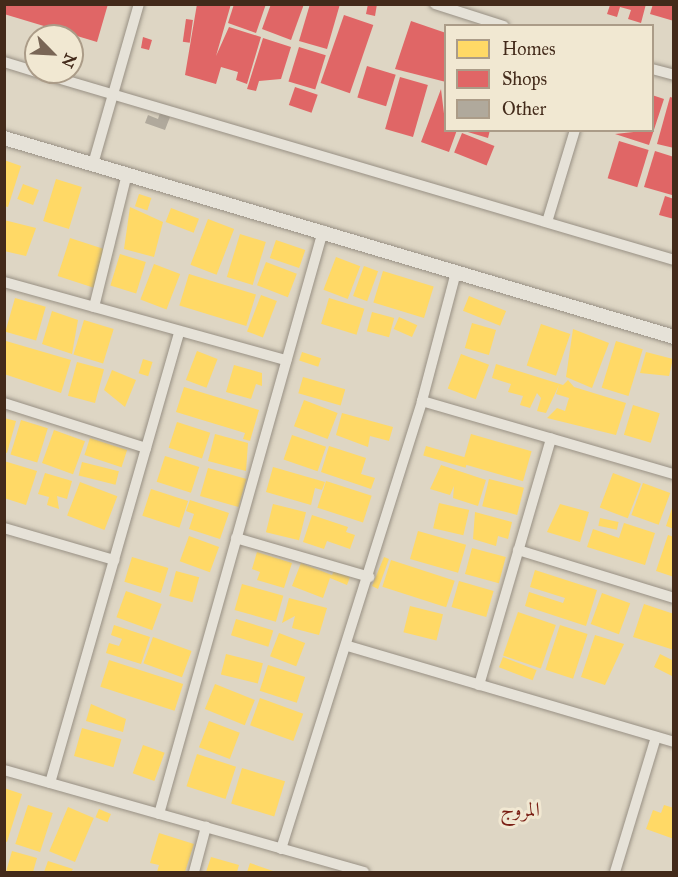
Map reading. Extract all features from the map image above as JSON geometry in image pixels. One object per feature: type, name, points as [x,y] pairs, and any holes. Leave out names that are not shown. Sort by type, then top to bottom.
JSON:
[{"type":"street","points":[[93,164],[140,4]]},
{"type":"street","points":[[435,4],[498,24]]},
{"type":"street","points":[[4,62],[24,68]]},
{"type":"street","points":[[654,70],[674,75]]},
{"type":"street","points":[[75,84],[674,260]]},
{"type":"street","points":[[547,222],[574,132]]},
{"type":"street","points":[[4,138],[674,337]]},
{"type":"street","points":[[94,307],[127,174]]},
{"type":"street","points":[[159,814],[323,231]]},
{"type":"street","points":[[281,849],[369,577],[422,400],[456,272]]},
{"type":"street","points":[[4,282],[286,360]]},
{"type":"street","points":[[50,783],[180,331]]},
{"type":"street","points":[[422,400],[674,474]]},
{"type":"street","points":[[4,403],[146,448]]},
{"type":"street","points":[[479,685],[551,438]]},
{"type":"street","points":[[4,528],[114,560]]},
{"type":"street","points":[[236,537],[369,577]]},
{"type":"street","points":[[518,550],[674,598]]},
{"type":"street","points":[[348,646],[674,742]]},
{"type":"street","points":[[615,873],[656,737]]},
{"type":"street","points":[[4,770],[364,873]]},
{"type":"street","points":[[194,873],[206,827]]},
{"type":"building: Homes","points":[[4,160],[21,166],[8,207],[4,206]]},
{"type":"building: Homes","points":[[56,179],[82,187],[69,229],[43,221]]},
{"type":"building: Homes","points":[[23,184],[39,190],[33,205],[17,199]]},
{"type":"building: Homes","points":[[139,194],[151,198],[147,210],[135,206]]},
{"type":"building: Homes","points":[[130,207],[163,222],[154,257],[124,249]]},
{"type":"building: Homes","points":[[171,208],[199,219],[194,233],[166,222]]},
{"type":"building: Homes","points":[[208,219],[234,229],[217,275],[190,265]]},
{"type":"building: Homes","points":[[4,220],[36,228],[26,256],[4,251]]},
{"type":"building: Homes","points":[[240,234],[266,242],[253,285],[227,277]]},
{"type":"building: Homes","points":[[70,238],[106,250],[94,288],[58,276]]},
{"type":"building: Homes","points":[[276,240],[305,250],[299,268],[270,258]]},
{"type":"building: Homes","points":[[120,254],[146,262],[136,293],[110,286]]},
{"type":"building: Homes","points":[[336,257],[360,266],[348,299],[323,290]]},
{"type":"building: Homes","points":[[266,262],[297,274],[288,297],[257,285]]},
{"type":"building: Homes","points":[[154,264],[180,274],[167,310],[140,299]]},
{"type":"building: Homes","points":[[364,266],[378,271],[367,301],[353,296]]},
{"type":"building: Homes","points":[[383,271],[434,286],[424,318],[373,303]]},
{"type":"building: Homes","points":[[189,274],[256,294],[246,326],[179,306]]},
{"type":"building: Homes","points":[[261,295],[277,301],[263,338],[247,331]]},
{"type":"building: Homes","points":[[469,296],[506,311],[500,326],[463,311]]},
{"type":"building: Homes","points":[[15,298],[46,307],[36,340],[5,332]]},
{"type":"building: Homes","points":[[329,298],[364,309],[356,335],[321,324]]},
{"type":"building: Homes","points":[[52,311],[78,320],[72,354],[42,344]]},
{"type":"building: Homes","points":[[372,312],[394,318],[389,337],[367,331]]},
{"type":"building: Homes","points":[[399,317],[417,325],[412,337],[394,329]]},
{"type":"building: Homes","points":[[84,320],[114,329],[103,363],[73,354]]},
{"type":"building: Homes","points":[[472,323],[496,330],[489,355],[465,348]]},
{"type":"building: Homes","points":[[541,324],[570,334],[556,376],[527,366]]},
{"type":"building: Homes","points":[[573,329],[609,343],[592,388],[566,377]]},
{"type":"building: Homes","points":[[6,341],[71,360],[61,393],[4,374]]},
{"type":"building: Homes","points":[[616,341],[643,349],[628,396],[602,388]]},
{"type":"building: Homes","points":[[197,351],[218,359],[206,388],[186,380]]},
{"type":"building: Homes","points":[[302,352],[321,358],[318,367],[299,361]]},
{"type":"building: Homes","points":[[646,352],[673,359],[669,376],[640,373]]},
{"type":"building: Homes","points":[[461,354],[489,365],[476,399],[448,389]]},
{"type":"building: Homes","points":[[143,359],[153,362],[148,376],[139,373]]},
{"type":"building: Homes","points":[[77,362],[104,369],[95,403],[68,396]]},
{"type":"building: Homes","points":[[496,364],[563,385],[568,380],[574,387],[626,403],[616,435],[547,418],[557,408],[565,411],[569,398],[556,394],[559,385],[546,413],[537,411],[541,398],[537,393],[530,408],[520,405],[523,396],[508,392],[511,384],[492,378]]},
{"type":"building: Homes","points":[[234,365],[262,373],[262,386],[256,384],[251,399],[226,392]]},
{"type":"building: Homes","points":[[112,370],[136,380],[125,407],[104,390]]},
{"type":"building: Homes","points":[[303,377],[345,389],[341,405],[298,393]]},
{"type":"building: Homes","points":[[184,387],[259,410],[250,441],[243,439],[245,433],[176,412]]},
{"type":"building: Homes","points":[[304,400],[338,413],[328,439],[294,426]]},
{"type":"building: Homes","points":[[633,405],[660,413],[651,443],[624,435]]},
{"type":"building: Homes","points":[[342,413],[393,427],[389,441],[370,436],[368,447],[336,435]]},
{"type":"building: Homes","points":[[4,418],[16,421],[7,453],[4,452]]},
{"type":"building: Homes","points":[[21,420],[48,428],[37,463],[10,454]]},
{"type":"building: Homes","points":[[177,422],[210,433],[202,458],[169,448]]},
{"type":"building: Homes","points":[[54,430],[85,441],[73,474],[42,463]]},
{"type":"building: Homes","points":[[215,434],[248,443],[246,471],[208,461]]},
{"type":"building: Homes","points":[[471,434],[532,451],[523,481],[462,464]]},
{"type":"building: Homes","points":[[292,435],[326,447],[318,471],[284,460]]},
{"type":"building: Homes","points":[[90,438],[127,450],[122,467],[84,455]]},
{"type":"building: Homes","points":[[329,446],[366,458],[361,474],[375,478],[371,489],[321,472]]},
{"type":"building: Homes","points":[[426,446],[468,458],[466,468],[423,456]]},
{"type":"building: Homes","points":[[165,456],[199,467],[191,493],[157,482]]},
{"type":"building: Homes","points":[[4,461],[37,471],[26,505],[4,498]]},
{"type":"building: Homes","points":[[82,462],[119,471],[115,485],[79,476]]},
{"type":"building: Homes","points":[[441,465],[486,480],[478,506],[453,498],[454,486],[450,495],[430,489]]},
{"type":"building: Homes","points":[[273,467],[325,482],[322,490],[315,488],[311,505],[266,492]]},
{"type":"building: Homes","points":[[208,468],[246,479],[238,507],[200,496]]},
{"type":"building: Homes","points":[[45,473],[72,481],[67,499],[57,496],[59,509],[47,505],[49,497],[38,494]]},
{"type":"building: Homes","points":[[613,473],[641,484],[628,518],[600,508]]},
{"type":"building: Homes","points":[[489,479],[524,488],[517,515],[482,506]]},
{"type":"building: Homes","points":[[326,481],[372,496],[363,522],[317,508]]},
{"type":"building: Homes","points":[[80,482],[117,496],[104,530],[67,516]]},
{"type":"building: Homes","points":[[643,483],[670,493],[659,525],[631,515]]},
{"type":"building: Homes","points":[[151,489],[188,501],[179,528],[142,516]]},
{"type":"building: Homes","points":[[190,500],[229,513],[220,539],[189,529],[194,514],[186,511]]},
{"type":"building: Homes","points":[[439,503],[469,510],[463,535],[433,528]]},
{"type":"building: Homes","points":[[273,504],[306,512],[299,540],[266,532]]},
{"type":"building: Homes","points":[[560,504],[589,512],[580,542],[547,532]]},
{"type":"building: Homes","points":[[674,505],[674,529],[666,526]]},
{"type":"building: Homes","points":[[475,512],[512,522],[508,539],[498,536],[496,546],[473,539]]},
{"type":"building: Homes","points":[[312,515],[348,527],[346,532],[355,535],[350,549],[327,541],[324,549],[303,542]]},
{"type":"building: Homes","points":[[600,518],[619,522],[617,530],[598,526]]},
{"type":"building: Homes","points":[[624,523],[655,533],[645,565],[587,547],[593,529],[619,538]]},
{"type":"building: Homes","points":[[418,531],[466,545],[458,573],[410,559]]},
{"type":"building: Homes","points":[[668,535],[674,537],[674,577],[656,571]]},
{"type":"building: Homes","points":[[189,536],[219,547],[210,572],[180,561]]},
{"type":"building: Homes","points":[[472,548],[506,557],[499,583],[465,574]]},
{"type":"building: Homes","points":[[257,552],[292,563],[284,588],[257,580],[260,572],[252,569]]},
{"type":"building: Homes","points":[[132,557],[168,568],[161,593],[124,582]]},
{"type":"building: Homes","points":[[384,557],[389,559],[378,589],[372,586]]},
{"type":"building: Homes","points":[[391,560],[455,581],[446,607],[382,587]]},
{"type":"building: Homes","points":[[301,563],[332,575],[334,571],[350,577],[347,585],[330,578],[323,598],[292,586]]},
{"type":"building: Homes","points":[[535,570],[597,590],[586,626],[525,606],[529,592],[563,603],[565,598],[530,587]]},
{"type":"building: Homes","points":[[176,571],[199,577],[192,602],[169,596]]},
{"type":"building: Homes","points":[[459,581],[494,591],[486,617],[452,607]]},
{"type":"building: Homes","points":[[242,584],[283,596],[276,622],[235,610]]},
{"type":"building: Homes","points":[[126,591],[162,604],[152,630],[116,617]]},
{"type":"building: Homes","points":[[602,593],[630,603],[619,634],[591,624]]},
{"type":"building: Homes","points":[[289,598],[327,608],[319,635],[292,628],[295,616],[282,623]]},
{"type":"building: Homes","points":[[644,604],[674,614],[674,650],[633,637]]},
{"type":"building: Homes","points":[[410,606],[443,614],[436,640],[403,632]]},
{"type":"building: Homes","points":[[518,612],[556,625],[541,669],[503,655]]},
{"type":"building: Homes","points":[[236,619],[273,630],[268,647],[231,635]]},
{"type":"building: Homes","points":[[114,625],[150,637],[141,664],[106,653],[109,643],[119,646],[122,639],[111,635]]},
{"type":"building: Homes","points":[[560,625],[588,634],[573,679],[545,670]]},
{"type":"building: Homes","points":[[279,633],[305,643],[296,666],[270,656]]},
{"type":"building: Homes","points":[[595,635],[624,644],[605,685],[581,677]]},
{"type":"building: Homes","points":[[153,637],[192,651],[182,677],[143,663]]},
{"type":"building: Homes","points":[[226,654],[263,663],[258,684],[221,674]]},
{"type":"building: Homes","points":[[660,654],[674,661],[674,677],[654,667]]},
{"type":"building: Homes","points":[[503,657],[537,670],[533,680],[499,667]]},
{"type":"building: Homes","points":[[109,660],[183,684],[175,711],[100,687]]},
{"type":"building: Homes","points":[[268,665],[305,677],[297,703],[260,691]]},
{"type":"building: Homes","points":[[215,684],[255,700],[245,725],[205,709]]},
{"type":"building: Homes","points":[[260,698],[303,714],[293,741],[250,725]]},
{"type":"building: Homes","points":[[91,704],[126,719],[123,732],[86,721]]},
{"type":"building: Homes","points":[[209,721],[240,733],[230,759],[199,747]]},
{"type":"building: Homes","points":[[82,728],[121,739],[113,767],[74,756]]},
{"type":"building: Homes","points":[[143,745],[165,753],[154,781],[133,773]]},
{"type":"building: Homes","points":[[197,754],[236,767],[225,799],[186,786]]},
{"type":"building: Homes","points":[[242,768],[285,781],[274,817],[231,803]]},
{"type":"building: Homes","points":[[4,788],[22,794],[7,842],[4,841]]},
{"type":"building: Homes","points":[[28,805],[53,813],[40,852],[15,844]]},
{"type":"building: Homes","points":[[664,805],[674,808],[674,839],[646,829],[653,810],[661,813]]},
{"type":"building: Homes","points":[[68,807],[94,818],[75,862],[49,851]]},
{"type":"building: Homes","points":[[99,809],[111,814],[107,822],[95,817]]},
{"type":"building: Homes","points":[[159,833],[194,844],[185,872],[157,872],[159,865],[150,863]]},
{"type":"building: Homes","points":[[12,851],[37,858],[33,872],[6,872]]},
{"type":"building: Homes","points":[[211,857],[239,865],[237,872],[206,872]]},
{"type":"building: Homes","points":[[48,861],[73,869],[71,872],[44,872]]},
{"type":"building: Homes","points":[[250,863],[276,872],[247,872]]},
{"type":"building: Shops","points":[[4,4],[108,4],[97,42],[84,38],[84,24],[37,24],[4,14]]},
{"type":"building: Shops","points":[[197,4],[231,4],[216,56],[229,27],[261,37],[247,84],[236,80],[238,72],[221,67],[216,84],[185,75]]},
{"type":"building: Shops","points":[[234,4],[266,4],[256,33],[228,23]]},
{"type":"building: Shops","points":[[271,4],[304,4],[291,40],[262,29]]},
{"type":"building: Shops","points":[[310,4],[340,4],[327,49],[299,41]]},
{"type":"building: Shops","points":[[368,4],[377,4],[375,16],[366,14]]},
{"type":"building: Shops","points":[[646,4],[641,23],[628,19],[631,10],[620,7],[617,17],[607,14],[610,5]]},
{"type":"building: Shops","points":[[653,4],[674,4],[674,21],[650,14]]},
{"type":"building: Shops","points":[[344,15],[373,25],[350,93],[321,83]]},
{"type":"building: Shops","points":[[186,19],[193,20],[190,43],[183,42]]},
{"type":"building: Shops","points":[[411,21],[444,32],[444,81],[395,69]]},
{"type":"building: Shops","points":[[143,37],[152,40],[149,50],[141,48]]},
{"type":"building: Shops","points":[[263,38],[291,47],[281,79],[259,81],[256,91],[247,89]]},
{"type":"building: Shops","points":[[299,47],[326,55],[315,90],[288,81]]},
{"type":"building: Shops","points":[[367,66],[396,75],[386,106],[357,98]]},
{"type":"building: Shops","points":[[400,77],[428,85],[413,137],[385,129]]},
{"type":"building: Shops","points":[[295,87],[318,95],[312,113],[289,105]]},
{"type":"building: Shops","points":[[441,89],[444,132],[456,132],[449,152],[421,142]]},
{"type":"building: Shops","points":[[654,96],[664,99],[654,130]]},
{"type":"building: Shops","points":[[670,97],[674,98],[674,148],[657,144]]},
{"type":"building: Shops","points":[[468,132],[490,132],[488,138]]},
{"type":"building: Shops","points":[[634,132],[653,132],[649,145],[615,134]]},
{"type":"building: Shops","points":[[462,133],[494,146],[487,166],[454,152]]},
{"type":"building: Shops","points":[[619,141],[649,150],[637,187],[608,178]]},
{"type":"building: Shops","points":[[655,151],[674,157],[672,195],[644,187]]},
{"type":"building: Shops","points":[[665,196],[674,199],[674,219],[659,215]]},
{"type":"building: Other","points":[[160,113],[170,117],[165,130],[145,123],[148,115],[158,119]]},
{"type":"district","name":"المروج","points":[[520,809]]}]
